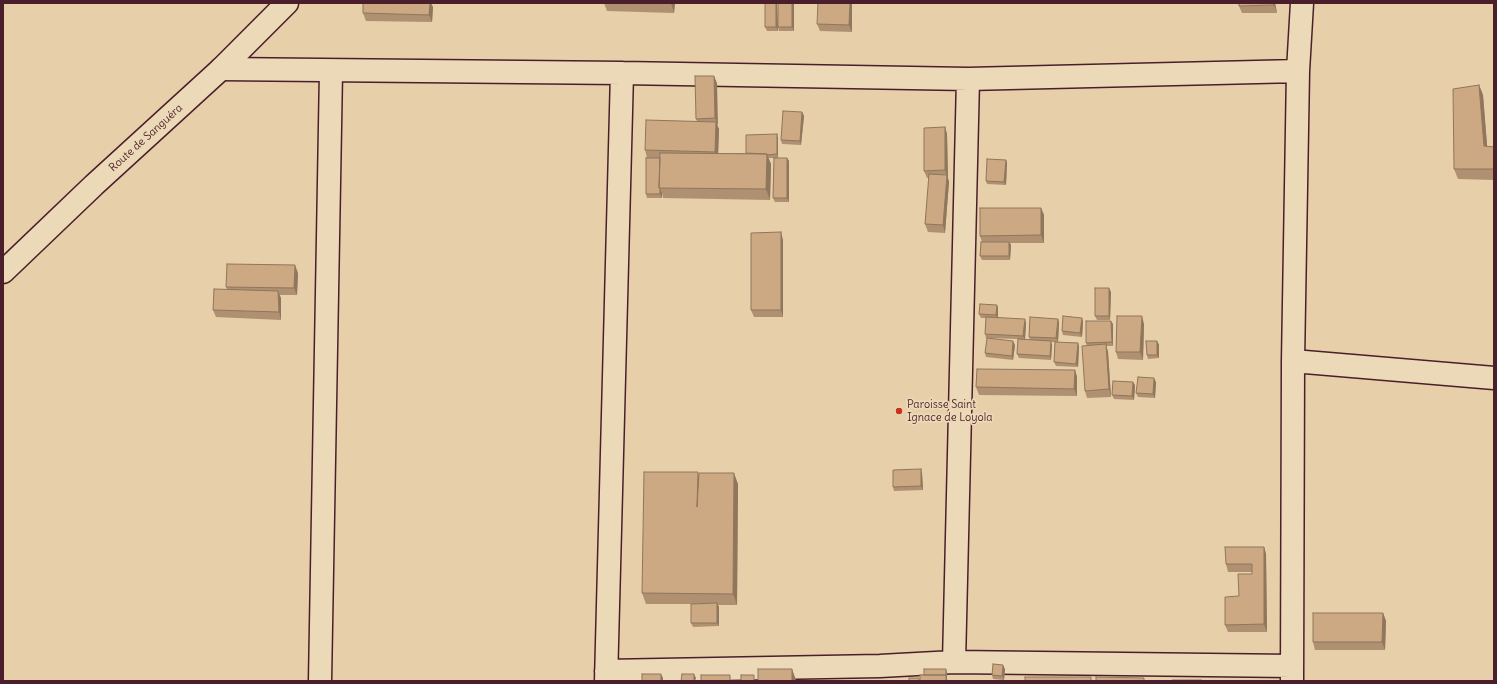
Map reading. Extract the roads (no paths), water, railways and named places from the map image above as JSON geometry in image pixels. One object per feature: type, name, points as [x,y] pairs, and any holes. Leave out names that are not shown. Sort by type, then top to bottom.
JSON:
[{"type":"street","name":"Route de Sanguéra","points":[[3,272],[94,185],[221,69],[287,3]]},
{"type":"street","points":[[622,72],[606,676],[954,662],[1292,674],[1293,361],[1298,71],[1302,3]]},
{"type":"street","points":[[221,69],[622,72],[968,79],[1298,71]]},
{"type":"street","points":[[320,681],[331,71]]},
{"type":"street","points":[[954,662],[968,79]]},
{"type":"street","points":[[1293,361],[1494,378]]},
{"type":"place","name":"Paroisse Saint Ignace de Loyola","points":[[899,411]]}]
